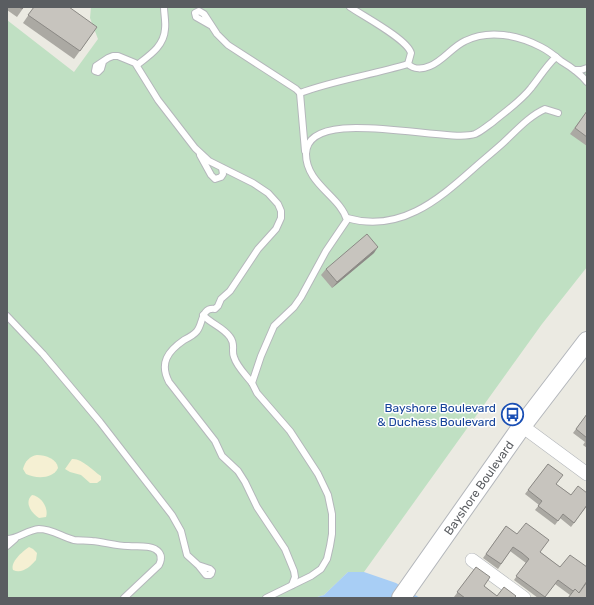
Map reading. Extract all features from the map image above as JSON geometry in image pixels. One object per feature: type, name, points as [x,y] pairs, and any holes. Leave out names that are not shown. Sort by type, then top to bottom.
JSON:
[{"type":"main road","name":"Bayshore Boulevard","points":[[401,598],[423,569],[522,426],[587,341]]},
{"type":"street","points":[[522,426],[587,474]]},
{"type":"street","points":[[472,560],[524,598]]},
{"type":"lane","points":[[137,65],[152,53],[161,43],[165,31],[164,7]]},
{"type":"lane","points":[[350,7],[407,45],[411,52],[408,64]]},
{"type":"lane","points":[[210,25],[228,45],[300,93],[304,141],[309,168],[320,186],[339,205],[347,218],[357,221],[374,222],[401,218],[417,211],[435,201],[536,114],[545,109],[558,113]]},
{"type":"lane","points":[[408,64],[411,67],[419,69],[432,66],[464,41],[490,34],[506,35],[540,46],[575,70],[587,82]]},
{"type":"lane","points":[[103,62],[111,56],[118,56],[130,60],[137,65],[158,100],[188,141],[198,152],[209,161],[253,183],[273,197],[279,207],[281,218],[276,228],[247,265],[230,291],[221,299],[215,309],[208,310],[203,316],[197,331],[169,352],[164,364],[166,377],[183,402],[215,441],[222,456],[238,471],[257,507],[283,545],[294,571],[295,577],[292,585]]},
{"type":"lane","points":[[306,154],[308,144],[314,138],[323,132],[336,129],[384,128],[461,136],[474,134],[484,129],[525,95],[544,69],[556,57]]},
{"type":"lane","points":[[300,93],[327,84],[408,64]]},
{"type":"lane","points":[[575,70],[587,68]]},
{"type":"lane","points":[[198,152],[213,177],[218,179],[221,177],[223,174],[222,168]]},
{"type":"lane","points":[[252,383],[261,356],[274,326],[294,307],[308,287],[314,272],[347,218]]},
{"type":"lane","points":[[7,316],[47,358],[100,422],[172,515],[181,531],[187,555],[198,565]]},
{"type":"lane","points":[[203,316],[229,335],[233,344],[234,357],[257,393],[290,431],[304,451],[328,495],[332,534],[327,559],[316,572],[266,598]]},
{"type":"lane","points":[[7,539],[16,538],[30,532],[43,530],[55,532],[73,540],[149,547],[156,550],[161,555],[159,565],[124,598]]},
{"type":"lane","points":[[7,546],[16,538]]},
{"type":"green space","points":[[91,7],[587,7],[587,267],[542,324],[364,572],[348,572],[324,595],[314,598],[7,598],[7,20],[74,72],[98,39],[90,18]]},
{"type":"sand","points":[[37,455],[47,457],[56,462],[58,468],[56,472],[44,477],[35,477],[26,474],[23,469],[26,461]]},
{"type":"sand","points":[[72,459],[76,459],[87,465],[101,476],[101,480],[97,483],[90,483],[81,475],[65,469]]},
{"type":"sand","points":[[32,495],[44,503],[47,514],[46,517],[39,518],[31,510],[29,501]]},
{"type":"sand","points":[[29,547],[37,553],[36,560],[23,570],[13,570],[13,564],[15,561],[20,554]]},
{"type":"water","points":[[348,572],[364,572],[396,583],[420,598],[314,598],[324,595]]},
{"type":"building","points":[[34,7],[69,7],[97,27],[80,51],[28,15]]},
{"type":"building","points":[[587,111],[587,137],[575,128]]},
{"type":"building","points":[[367,234],[378,247],[337,282],[326,269]]},
{"type":"building","points":[[587,414],[587,438],[576,429]]},
{"type":"building","points":[[548,464],[563,475],[556,484],[571,495],[578,486],[587,493],[587,505],[574,523],[563,514],[558,521],[538,506],[542,501],[528,490]]},
{"type":"building","points":[[526,523],[549,540],[540,552],[560,567],[570,555],[587,567],[587,581],[579,593],[575,589],[573,591],[558,580],[545,597],[516,576],[529,559],[513,547],[501,564],[486,554],[506,526],[517,534]]},
{"type":"building","points":[[476,567],[490,577],[484,586],[497,596],[504,587],[516,596],[514,598],[465,598],[457,592]]},
{"type":"building","points":[[587,582],[587,598],[568,598],[575,589],[579,593]]},
{"type":"place","name":"Bayshore Boulevard & Duchess Boulevard","points":[[512,415]]}]
